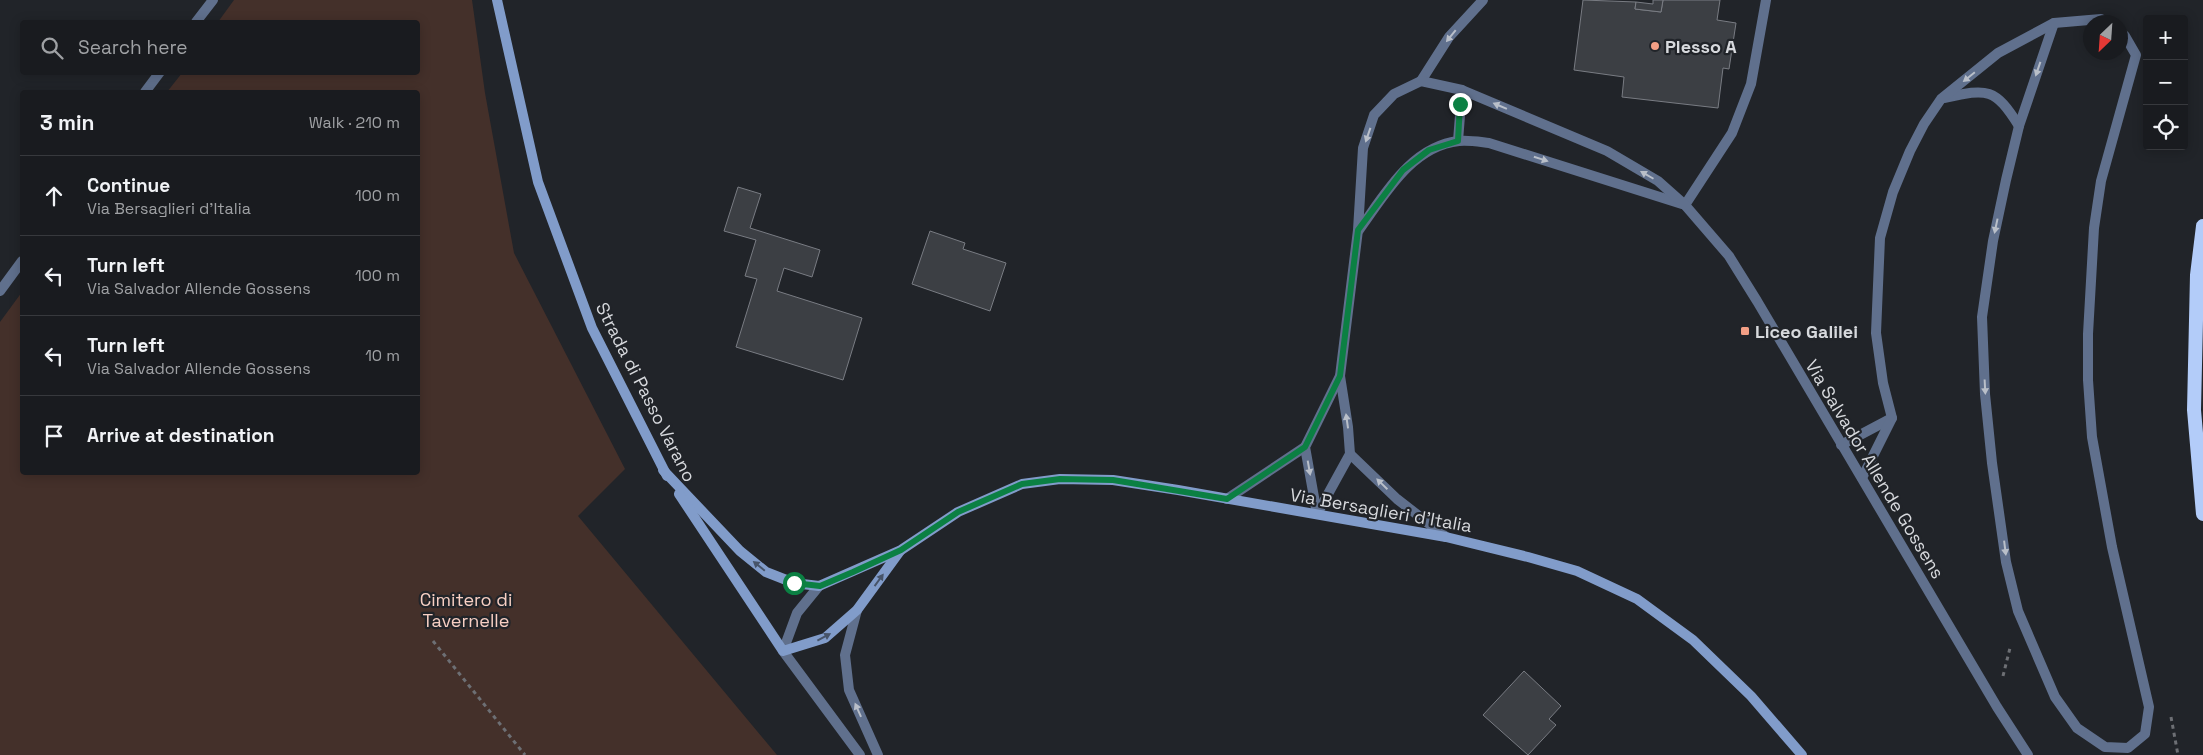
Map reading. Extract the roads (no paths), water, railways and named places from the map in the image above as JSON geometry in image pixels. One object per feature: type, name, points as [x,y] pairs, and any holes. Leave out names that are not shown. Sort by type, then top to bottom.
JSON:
[{"type":"highway","points":[[2203,226],[2197,275],[2194,410],[2203,514]]},
{"type":"main road","name":"Strada di Passo Varano","points":[[497,0],[538,182],[592,328],[663,470],[783,651]]},
{"type":"main road","points":[[663,470],[740,551],[766,572],[794,583],[820,586]]},
{"type":"main road","name":"Via Bersaglieri d'Italia","points":[[820,586],[901,550],[958,512],[1022,484],[1060,479],[1113,480],[1317,514],[1446,537],[1577,571],[1637,599],[1692,640],[1745,690],[1802,755]]},
{"type":"main road","name":"Via Bersaglieri d'Italia","points":[[783,651],[826,638],[857,610],[901,550]]},
{"type":"street","points":[[198,20],[213,0]]},
{"type":"street","points":[[1317,514],[1350,454],[1340,376],[1358,230],[1363,148],[1374,115],[1394,94],[1421,82],[1449,37],[1483,0]]},
{"type":"street","points":[[1358,230],[1403,170],[1429,150],[1458,141],[1490,143],[1685,205],[1732,133],[1750,84],[1766,0]]},
{"type":"street","points":[[1862,478],[1892,418],[1883,383],[1876,333],[1880,238],[1893,192],[1910,151],[1942,99],[1998,53],[2054,23],[2083,21]]},
{"type":"street","points":[[2054,23],[2020,126],[1993,241],[1982,317],[1985,394],[1992,463],[2006,562],[2018,611],[2056,696],[2077,728],[2105,747],[2128,748],[2145,734],[2149,707],[2125,610],[2108,527],[2092,437],[2088,380],[2088,334],[2094,228],[2101,181],[2136,55],[2128,41]]},
{"type":"street","points":[[146,90],[158,75]]},
{"type":"street","name":"Via Salvador Allende Gossens","points":[[1421,82],[1462,90],[1607,151],[1658,181],[1685,205],[1729,256],[1757,300],[1997,708],[2028,755]]},
{"type":"street","points":[[1458,141],[1462,90]]},
{"type":"street","points":[[1942,99],[1969,93],[1988,92],[2006,104],[2020,126]]},
{"type":"street","points":[[0,291],[20,263]]},
{"type":"street","points":[[1227,499],[1305,447],[1340,376]]},
{"type":"street","points":[[1841,445],[1892,418]]},
{"type":"street","points":[[1305,447],[1317,514]]},
{"type":"street","points":[[1350,454],[1397,499],[1446,537]]},
{"type":"street","name":"Via Bersaglieri d'Italia","points":[[783,651],[797,613],[820,586]]},
{"type":"street","name":"Via Bersaglieri d'Italia","points":[[857,610],[845,655],[849,690],[878,755]]},
{"type":"street","name":"Strada di Passo Varano","points":[[783,651],[860,755]]},
{"type":"place","name":"Plesso A","points":[[1655,46]]},
{"type":"place","name":"Liceo Galilei","points":[[1745,331]]},
{"type":"park label","name":"Cimitero di Tavernelle","points":[[466,609]]}]
